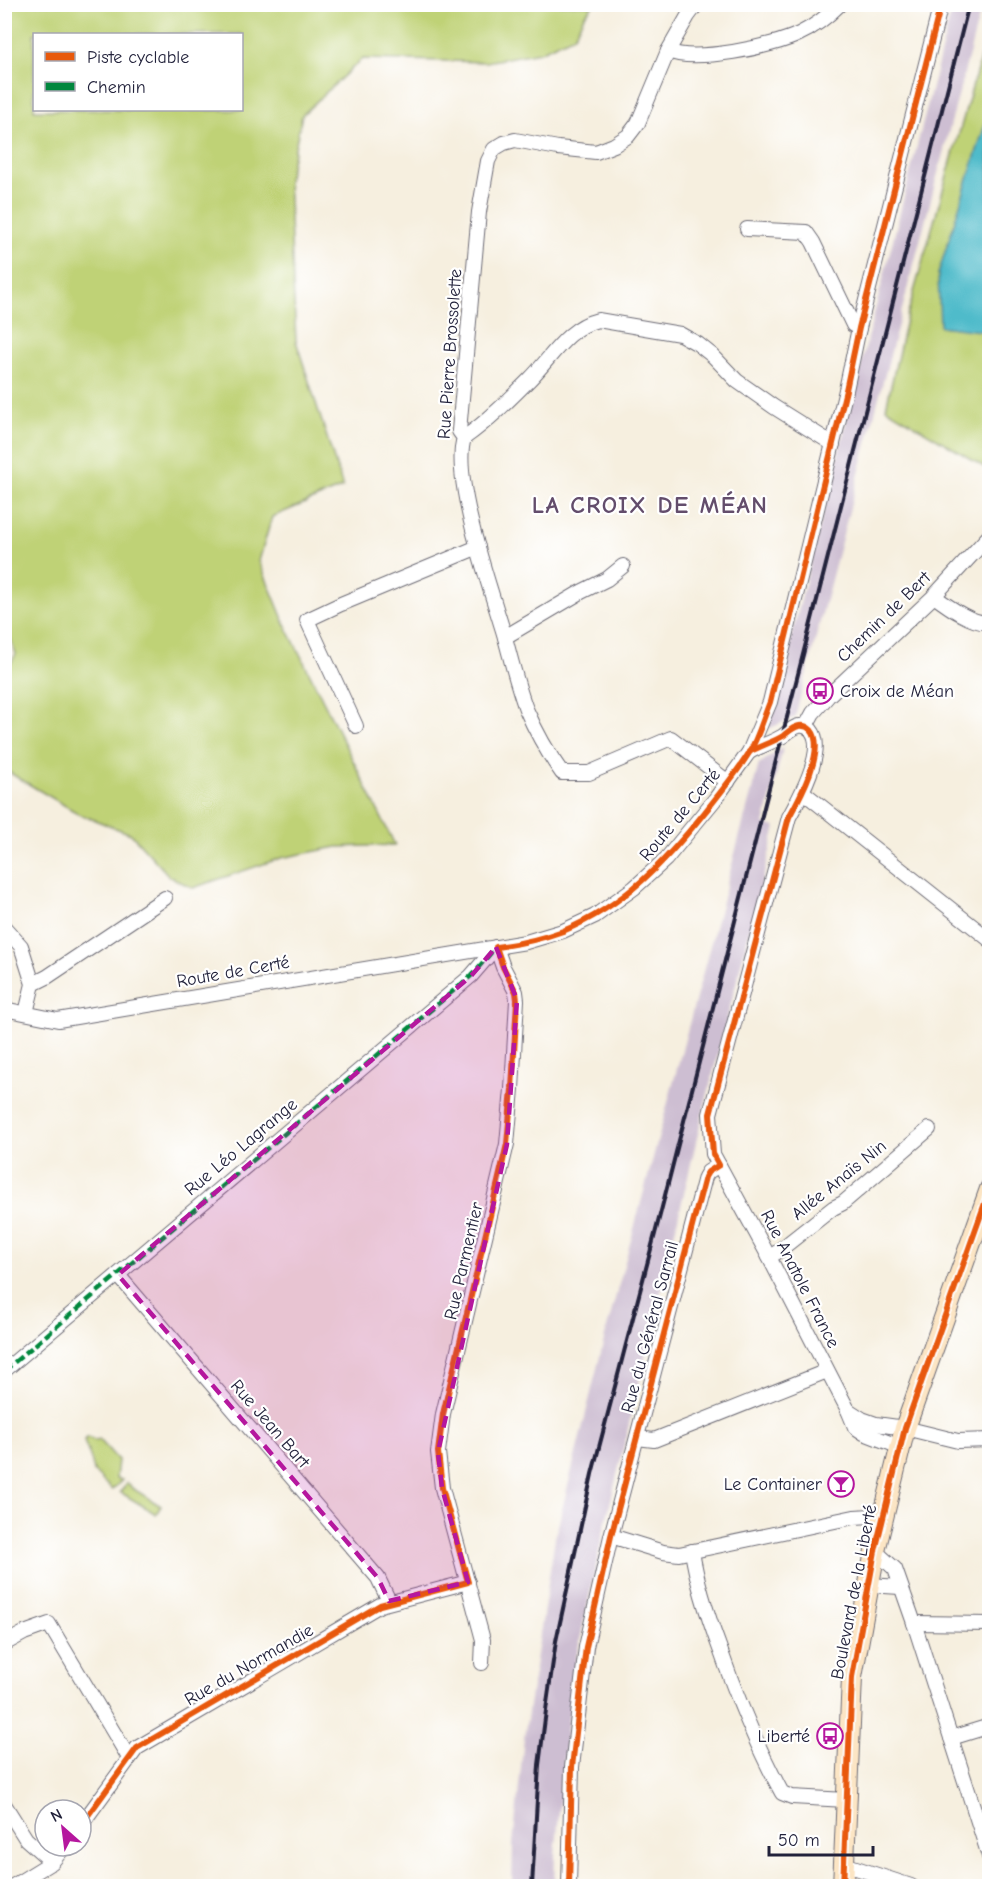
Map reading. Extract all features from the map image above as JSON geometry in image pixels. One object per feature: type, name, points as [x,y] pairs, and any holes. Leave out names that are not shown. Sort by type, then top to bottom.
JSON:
[{"type":"main road","name":"Boulevard de la Liberté","points":[[843,1887],[852,1677],[875,1551],[905,1428],[990,1189]]},
{"type":"street","name":"Rue Pierre Brossolette","points":[[697,4],[668,51],[638,123],[628,136],[596,152],[515,140],[504,143],[494,150],[488,160],[479,212],[459,431],[464,438],[460,449],[464,487],[478,547],[525,707],[546,751],[562,773],[589,773],[671,738],[728,782]]},
{"type":"street","points":[[668,51],[675,55],[716,55],[759,46],[797,35],[814,25],[840,4]]},
{"type":"street","name":"Route de Certé","points":[[4,1009],[58,1020],[526,942],[563,931],[595,916],[634,888],[666,859],[749,752],[770,702],[830,443],[941,4]]},
{"type":"street","points":[[747,229],[806,232],[853,325],[859,328]]},
{"type":"street","points":[[464,438],[481,426],[530,379],[574,331],[586,323],[598,320],[680,334],[714,356],[737,381],[830,443]]},
{"type":"street","name":"Chemin de Bert","points":[[806,726],[813,713],[828,696],[934,596],[990,535]]},
{"type":"street","points":[[356,726],[307,620],[478,547]]},
{"type":"street","points":[[505,637],[607,579],[623,566]]},
{"type":"street","points":[[934,596],[958,613],[985,623],[990,622]]},
{"type":"street","points":[[719,1165],[713,1154],[710,1114],[789,817],[803,792],[811,771],[816,748],[815,737],[806,726],[800,725],[749,752]]},
{"type":"street","points":[[803,792],[990,940]]},
{"type":"street","points":[[33,984],[165,898]]},
{"type":"street","points":[[4,927],[21,946],[33,984],[26,1013]]},
{"type":"street","name":"Rue Léo Lagrange","points":[[4,1371],[471,976],[496,947]]},
{"type":"street","name":"Rue Parmentier","points":[[482,1663],[483,1640],[442,1488],[438,1452],[443,1414],[500,1176],[509,1126],[517,1000],[516,992],[496,947]]},
{"type":"street","name":"Allée Anaïs Nin","points":[[769,1257],[833,1208],[843,1203],[929,1129]]},
{"type":"street","name":"Rue Anatole France","points":[[719,1165],[769,1257],[855,1427],[900,1448]]},
{"type":"street","name":"Rue du Général Sarrail","points":[[570,1887],[572,1767],[586,1647],[611,1536],[705,1177],[708,1172],[719,1165]]},
{"type":"street","name":"Rue Jean Bart","points":[[117,1275],[378,1578],[389,1601]]},
{"type":"street","points":[[637,1438],[654,1440],[827,1371]]},
{"type":"street","points":[[848,1410],[876,1424],[905,1428],[958,1441],[990,1440]]},
{"type":"street","points":[[611,1536],[663,1552],[679,1554],[854,1517],[882,1518]]},
{"type":"street","points":[[692,1551],[707,1613],[735,1692],[783,1793],[792,1797],[846,1800]]},
{"type":"street","points":[[875,1551],[895,1569],[990,1858]]},
{"type":"street","name":"Rue du Normandie","points":[[93,1808],[136,1748],[380,1605],[468,1582]]},
{"type":"street","points":[[869,1585],[900,1587]]},
{"type":"street","points":[[914,1623],[990,1624]]},
{"type":"street","points":[[4,1644],[24,1633],[49,1624],[129,1758]]},
{"type":"street","points":[[951,1738],[990,1726]]},
{"type":"street","points":[[4,1804],[26,1839],[52,1862]]},
{"type":"street","points":[[13,1887],[55,1858]]},
{"type":"street","points":[[844,1864],[910,1887]]},
{"type":"highlighted area","points":[[496,947],[517,1000],[507,1144],[438,1452],[442,1488],[468,1582],[389,1601],[378,1578],[118,1275],[471,976]]},
{"type":"shaded area","points":[[953,5],[982,5],[795,717],[768,729]]},
{"type":"shaded area","points":[[783,748],[764,824],[776,827],[703,1113],[601,1542],[577,1654],[567,1731],[554,1886],[512,1886],[513,1843],[524,1738],[555,1538],[605,1336],[759,764]]},
{"type":"green space","points":[[5,4],[593,5],[584,16],[574,36],[540,52],[486,62],[362,59],[302,115],[288,180],[296,341],[343,487],[272,517],[259,561],[285,624],[395,845],[337,847],[281,858],[193,888],[170,877],[131,834],[79,814],[5,770],[5,673],[16,654],[4,620]]},
{"type":"green space","points":[[989,28],[989,470],[886,408],[906,320]]},
{"type":"green space","points":[[88,1437],[96,1441],[99,1439],[118,1460],[116,1478],[122,1480],[112,1490],[94,1472],[84,1441]]},
{"type":"green space","points":[[127,1483],[161,1506],[156,1514],[120,1492]]},
{"type":"water","points":[[989,112],[989,326],[980,331],[940,326],[938,274]]},
{"type":"railway","points":[[532,1886],[539,1765],[556,1641],[592,1474],[969,4]]},
{"type":"marked path","points":[[4,1371],[471,976],[496,947]]},
{"type":"cycle path","points":[[93,1808],[137,1748],[380,1605],[468,1582],[442,1488],[438,1452],[443,1414],[507,1144],[517,1000],[516,992],[496,947],[530,941],[563,931],[585,921],[624,896],[675,848],[733,776],[755,741],[770,702],[859,328],[941,4]]},
{"type":"cycle path","points":[[569,1886],[572,1767],[586,1647],[611,1536],[705,1177],[708,1172],[719,1165],[713,1154],[710,1114],[789,817],[805,787],[814,761],[815,738],[810,729],[799,726],[749,752]]},
{"type":"cycle path","points":[[843,1886],[852,1677],[875,1551],[905,1428],[990,1189]]},
{"type":"place","name":"Croix de Méan","points":[[820,691]]},
{"type":"place","name":"Le Container","points":[[841,1484]]},
{"type":"place","name":"Liberté","points":[[830,1736]]},
{"type":"district","name":"LA CROIX DE MÉAN","points":[[650,505]]}]
